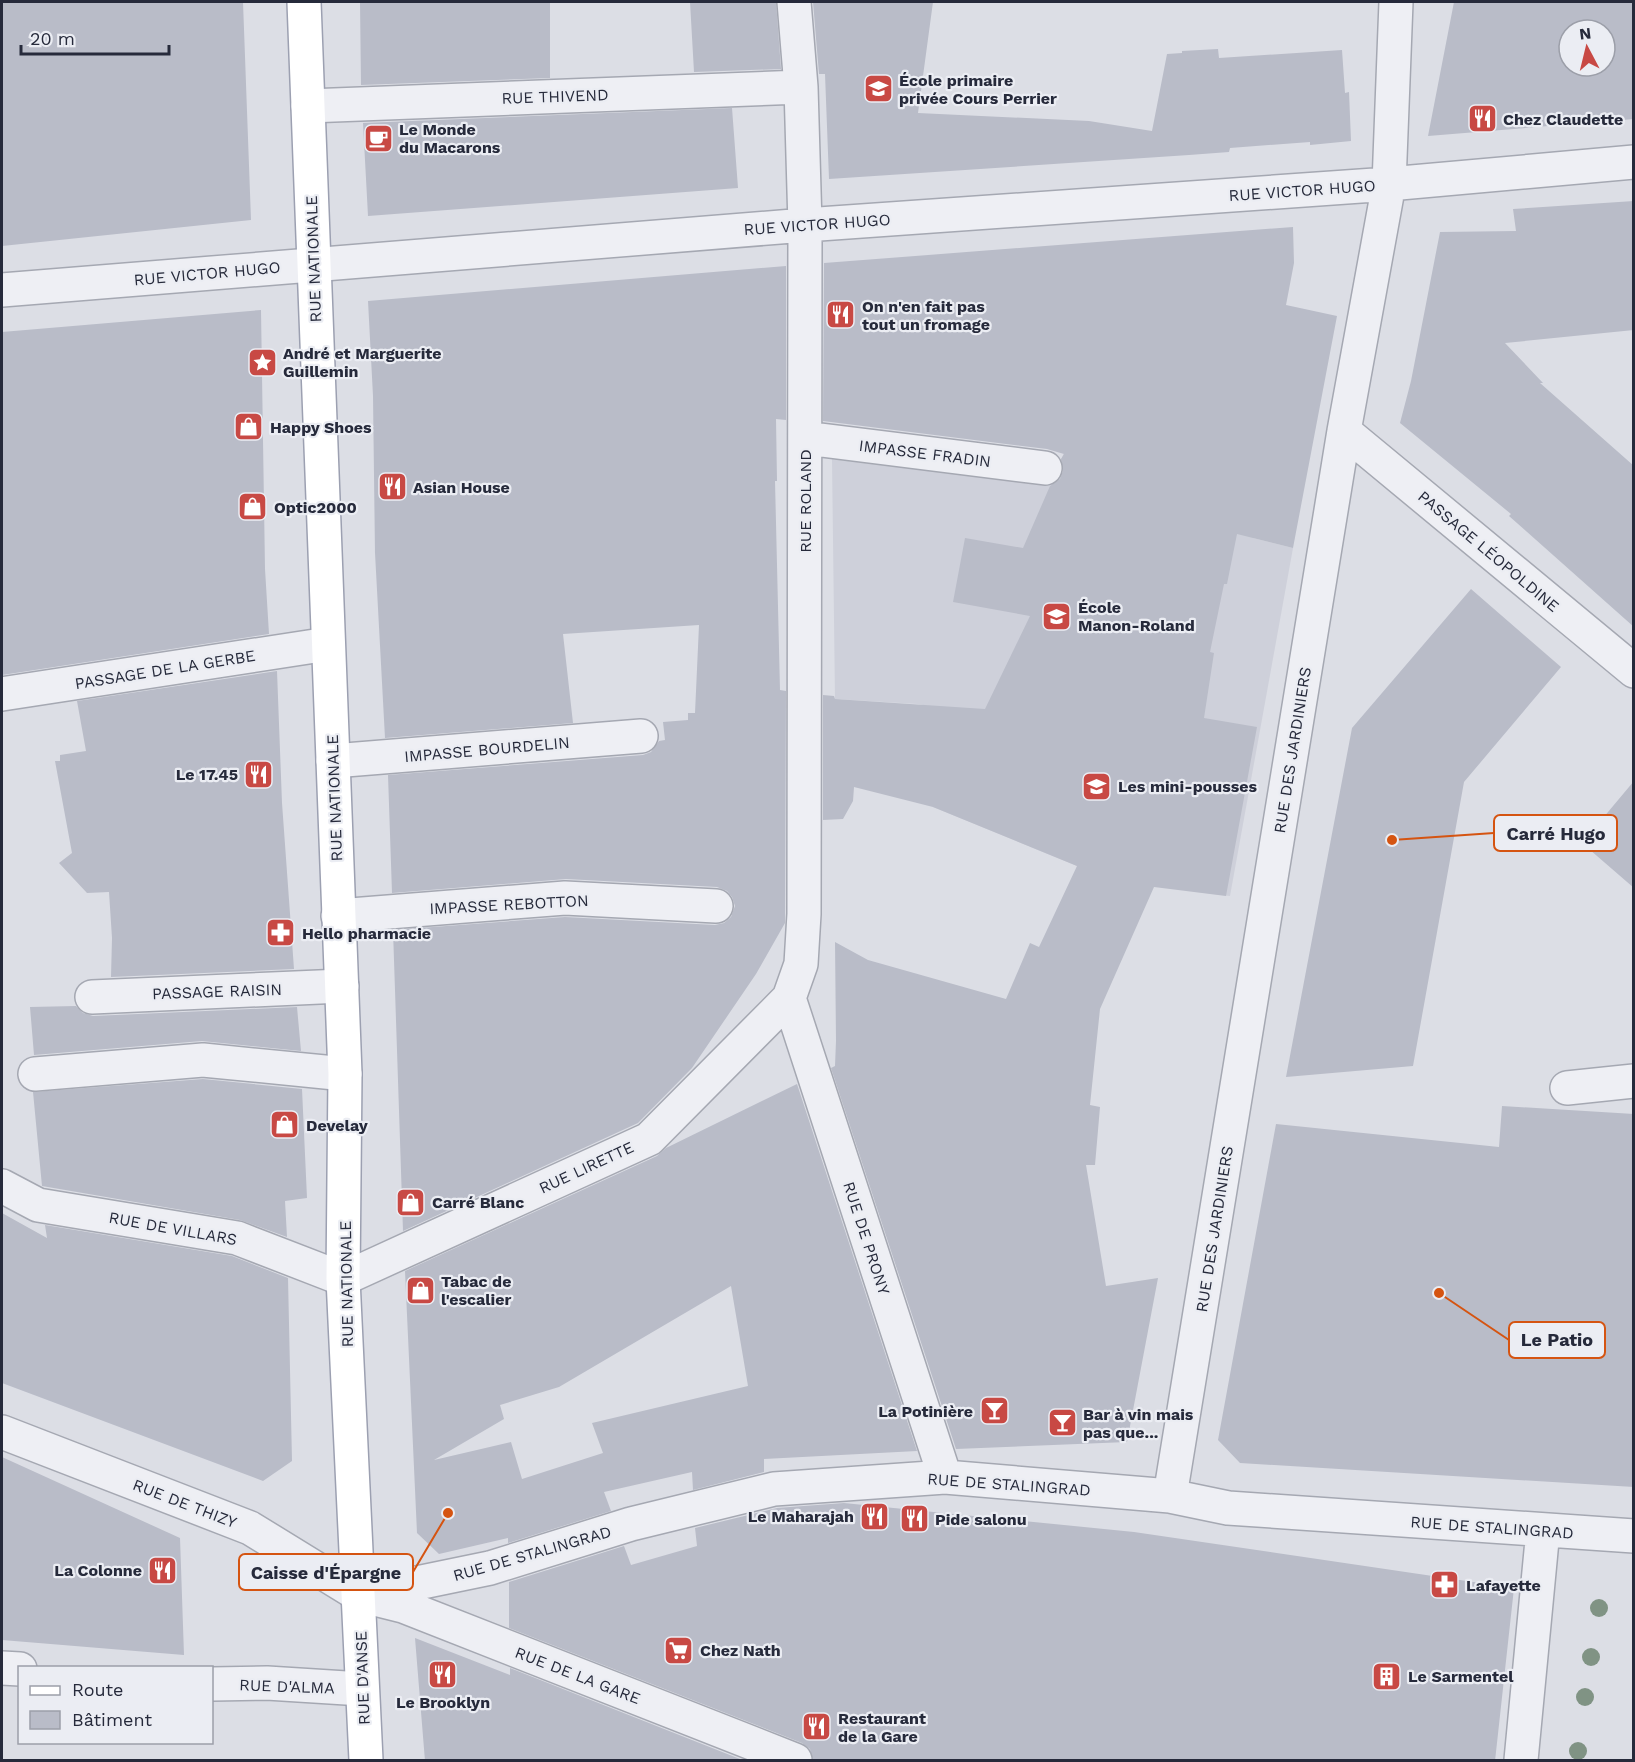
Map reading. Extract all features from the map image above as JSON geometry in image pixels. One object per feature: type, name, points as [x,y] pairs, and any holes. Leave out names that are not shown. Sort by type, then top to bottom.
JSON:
[{"type":"main road","name":"RUE NATIONALE","points":[[304,2],[345,1074],[344,1279],[359,1595]]},
{"type":"main road","name":"RUE D'ANSE","points":[[359,1595],[366,1761]]},
{"type":"street","name":"RUE ROLAND","points":[[789,998],[801,964],[804,914],[805,225],[801,87],[794,2]]},
{"type":"street","name":"RUE DES JARDINIERS","points":[[1170,1496],[1344,432],[1389,184],[1396,2]]},
{"type":"street","name":"RUE THIVEND","points":[[308,106],[801,87]]},
{"type":"street","name":"RUE VICTOR HUGO","points":[[2,290],[805,225],[1389,184],[1634,162]]},
{"type":"street","name":"PASSAGE LÉOPOLDINE","points":[[1344,432],[1634,671]]},
{"type":"street","name":"IMPASSE FRADIN","points":[[805,438],[1045,468]]},
{"type":"street","name":"PASSAGE DE LA GERBE","points":[[2,694],[328,644]]},
{"type":"street","name":"IMPASSE BOURDELIN","points":[[333,761],[641,736]]},
{"type":"street","name":"IMPASSE REBOTTON","points":[[338,916],[565,898],[716,906]]},
{"type":"street","name":"PASSAGE RAISIN","points":[[92,997],[342,986]]},
{"type":"street","name":"RUE LIRETTE","points":[[344,1279],[649,1139],[789,998]]},
{"type":"street","name":"RUE DE PRONY","points":[[789,998],[945,1477]]},
{"type":"street","points":[[35,1074],[203,1060],[345,1074]]},
{"type":"street","points":[[1567,1088],[1634,1081]]},
{"type":"street","name":"RUE DE VILLARS","points":[[2,1186],[38,1204],[237,1238],[344,1279]]},
{"type":"street","name":"RUE DE THIZY","points":[[2,1431],[250,1528],[359,1595]]},
{"type":"street","name":"RUE DE STALINGRAD","points":[[359,1595],[490,1568],[631,1524],[774,1489],[945,1477],[1170,1496],[1228,1508],[1634,1536]]},
{"type":"street","points":[[1521,1761],[1543,1530]]},
{"type":"street","name":"RUE DE LA GARE","points":[[359,1595],[403,1606],[795,1761]]},
{"type":"street","points":[[2,1668],[18,1669]]},
{"type":"street","name":"RUE D'ALMA","points":[[213,1684],[267,1683],[362,1689]]},
{"type":"shaded area","name":"École Manon-Roland","points":[[1064,453],[1261,504],[1253,538],[1293,548],[1230,896],[1198,892],[1077,866],[933,807],[981,716],[918,704],[835,699],[832,459],[1050,485]]},
{"type":"building","points":[[2,2],[243,2],[251,220],[2,246]]},
{"type":"building","points":[[360,2],[550,2],[550,78],[361,85]]},
{"type":"building","points":[[690,2],[776,2],[781,69],[694,72]]},
{"type":"building","points":[[813,2],[933,2],[918,113],[1089,121],[1152,131],[1167,54],[1218,49],[1219,58],[1342,50],[1345,93],[1349,92],[1351,141],[1230,148],[1229,152],[1189,155],[829,179],[825,74],[819,74]]},
{"type":"building","points":[[1454,2],[1634,2],[1634,119],[1428,136]]},
{"type":"building","points":[[732,108],[738,188],[368,216],[363,123]]},
{"type":"building","points":[[1634,201],[1634,330],[1505,343],[1543,383],[1540,383],[1634,466],[1634,627],[1509,516],[1511,514],[1400,423],[1411,381],[1440,232],[1516,231],[1513,209]]},
{"type":"building","points":[[1293,227],[1294,263],[1286,305],[1337,316],[1293,548],[1237,534],[1210,652],[1214,653],[1204,718],[1257,727],[1226,896],[1154,887],[1100,1009],[1090,1105],[1100,1107],[1095,1165],[1086,1165],[1106,1286],[1158,1278],[1127,1442],[956,1449],[831,1068],[835,1066],[836,1041],[835,942],[868,960],[1006,999],[1030,943],[1039,947],[1077,866],[933,807],[854,787],[853,801],[843,819],[823,820],[823,695],[834,696],[835,699],[985,709],[1030,616],[953,602],[965,538],[1023,548],[1050,486],[1060,479],[1063,471],[1061,459],[1064,454],[1047,449],[823,421],[824,263]]},
{"type":"building","points":[[786,266],[786,420],[776,419],[777,481],[775,481],[780,690],[786,691],[785,923],[756,974],[692,1068],[638,1123],[403,1231],[393,930],[565,917],[715,925],[724,923],[731,917],[735,906],[727,891],[717,887],[566,879],[392,893],[388,775],[643,755],[651,752],[659,741],[665,740],[663,722],[688,720],[688,713],[695,713],[699,625],[563,634],[573,723],[385,738],[375,553],[373,396],[368,301]]},
{"type":"building","points":[[261,310],[265,569],[269,634],[2,675],[2,332]]},
{"type":"building","points":[[1471,589],[1561,667],[1464,782],[1413,1066],[1286,1077],[1352,728]]},
{"type":"building","points":[[277,671],[282,803],[294,969],[111,977],[112,938],[109,892],[87,893],[59,863],[72,853],[55,761],[60,761],[60,755],[86,751],[77,701]]},
{"type":"building","points":[[1634,781],[1634,888],[1582,843]]},
{"type":"building","points":[[76,1006],[83,1013],[93,1016],[297,1007],[301,1051],[202,1041],[34,1055],[30,1007]]},
{"type":"building","points":[[203,1079],[302,1089],[307,1198],[285,1201],[287,1237],[240,1220],[42,1186],[33,1092]]},
{"type":"building","points":[[797,1084],[917,1451],[764,1459],[764,1472],[693,1490],[692,1472],[604,1492],[611,1511],[508,1543],[508,1538],[439,1554],[417,1533],[405,1271],[657,1156],[666,1148]],"holes":[[[731,1286],[748,1386],[592,1423],[603,1453],[522,1479],[511,1442],[434,1460],[504,1419],[500,1405],[559,1387]]]},
{"type":"building","points":[[1502,1106],[1634,1114],[1634,1487],[1240,1463],[1218,1440],[1276,1124],[1499,1147]]},
{"type":"building","points":[[2,1213],[47,1238],[45,1225],[232,1256],[288,1278],[292,1461],[263,1481],[2,1383]]},
{"type":"building","points":[[2,1457],[180,1538],[184,1655],[2,1640]]},
{"type":"building","points":[[844,1503],[1134,1532],[1514,1588],[1495,1761],[813,1761],[810,1749],[802,1743],[509,1628],[509,1582],[624,1546],[631,1565],[697,1546],[695,1528],[777,1508]]},
{"type":"building","points":[[415,1638],[510,1675],[510,1668],[745,1761],[425,1761]]},
{"type":"place","name":"École primaire privée Cours Perrier","points":[[878,89]]},
{"type":"place","name":"Chez Claudette","points":[[1482,119]]},
{"type":"place","name":"Le Monde du Macarons","points":[[378,138]]},
{"type":"place","name":"On n'en fait pas tout un fromage","points":[[841,315]]},
{"type":"place","name":"André et Marguerite Guillemin","points":[[262,362]]},
{"type":"place","name":"Happy Shoes","points":[[249,427]]},
{"type":"place","name":"Asian House","points":[[392,487]]},
{"type":"place","name":"Optic2000","points":[[253,507]]},
{"type":"place","name":"École Manon-Roland","points":[[1057,616]]},
{"type":"place","name":"Le 17.45","points":[[259,774]]},
{"type":"place","name":"Les mini-pousses","points":[[1097,786]]},
{"type":"place","name":"Carré Hugo","points":[[1392,840]]},
{"type":"place","name":"Hello pharmacie","points":[[281,933]]},
{"type":"place","name":"Develay","points":[[285,1125]]},
{"type":"place","name":"Carré Blanc","points":[[411,1202]]},
{"type":"place","name":"Tabac de l'escalier","points":[[420,1290]]},
{"type":"place","name":"Le Patio","points":[[1439,1293]]},
{"type":"place","name":"La Potinière","points":[[994,1411]]},
{"type":"place","name":"Bar à vin mais pas que...","points":[[1062,1423]]},
{"type":"place","name":"Caisse d'Épargne","points":[[448,1513]]},
{"type":"place","name":"Le Maharajah","points":[[875,1516]]},
{"type":"place","name":"Pide salonu","points":[[914,1519]]},
{"type":"place","name":"La Colonne","points":[[163,1570]]},
{"type":"place","name":"Lafayette","points":[[1445,1585]]},
{"type":"place","name":"Chez Nath","points":[[679,1650]]},
{"type":"place","name":"Le Brooklyn","points":[[443,1674]]},
{"type":"place","name":"Le Sarmentel","points":[[1387,1676]]},
{"type":"place","name":"Restaurant de la Gare","points":[[817,1727]]}]
